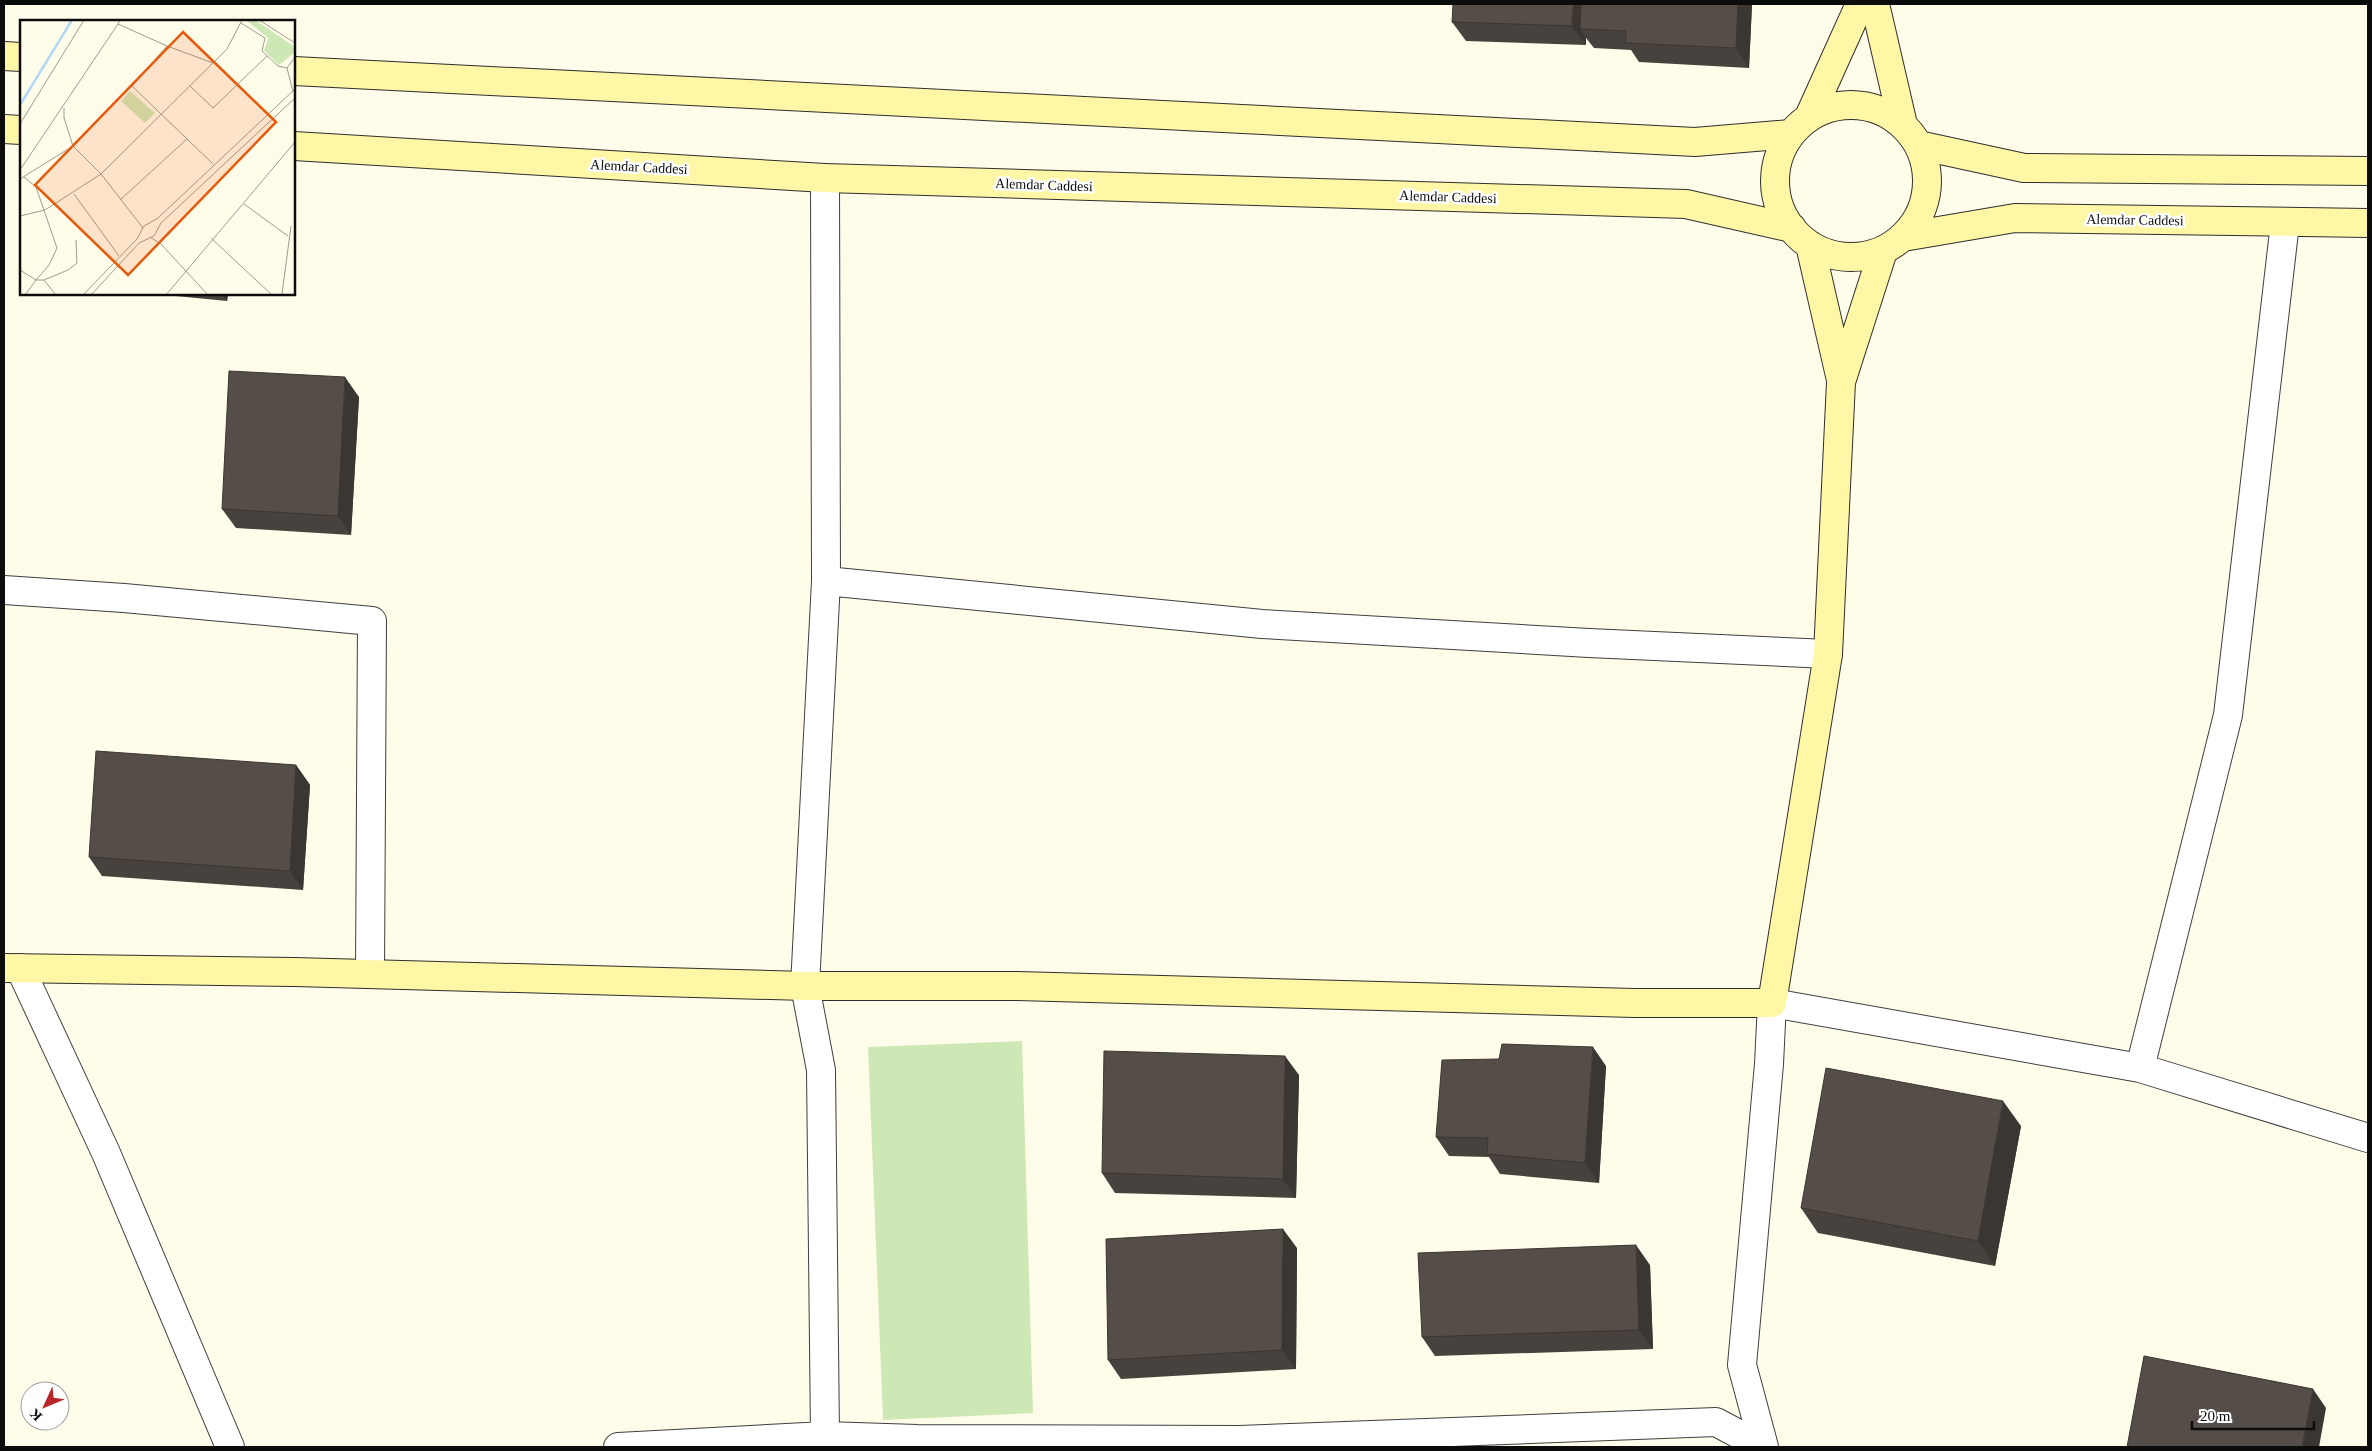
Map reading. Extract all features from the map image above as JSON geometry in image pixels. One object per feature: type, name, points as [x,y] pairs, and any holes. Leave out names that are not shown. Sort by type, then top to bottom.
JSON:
[{"type":"main road","points":[[1841,382],[1801,236],[1780,206],[1775,181],[1779,157],[1800,126],[1860,4]]},
{"type":"main road","points":[[12,968],[370,974],[805,986],[1017,986],[1634,1004],[1772,1004],[1828,654],[1841,382],[1893,244],[1919,218],[1926,194],[1926,169],[1911,135],[1875,4]]},
{"type":"main road","points":[[4,56],[20,57]]},
{"type":"main road","points":[[295,71],[1695,142],[1800,126],[1833,107],[1857,105],[1882,111],[1911,135],[2024,168],[2368,171]]},
{"type":"main road","points":[[4,129],[20,130]]},
{"type":"main road","name":"Alemdar Caddesi","points":[[295,146],[825,178],[1686,204],[1801,236]]},
{"type":"main road","name":"Alemdar Caddesi","points":[[1893,244],[2015,218],[2368,223]]},
{"type":"main road","points":[[1801,236],[1833,255],[1858,257],[1893,244]]},
{"type":"street","points":[[825,178],[826,581],[805,986],[821,1070],[825,1436]]},
{"type":"street","points":[[2140,1068],[2228,715],[2285,223]]},
{"type":"street","points":[[826,581],[1262,624],[1579,643],[1828,654]]},
{"type":"street","points":[[4,590],[124,598],[372,621],[370,974]]},
{"type":"street","points":[[12,968],[106,1153],[230,1447]]},
{"type":"street","points":[[1764,1447],[1742,1365],[1769,1064],[1772,1004],[2140,1068],[2368,1138]]},
{"type":"street","points":[[618,1447],[825,1436],[918,1439],[1240,1440],[1716,1422],[1764,1447]]},
{"type":"green space","points":[[1022,1041],[1033,1413],[883,1420],[868,1047]]},
{"type":"building","points":[[1453,4],[1573,4],[1572,26],[1452,22]]},
{"type":"building","points":[[1581,4],[1738,4],[1736,48],[1625,43],[1626,31],[1580,29]]},
{"type":"building","points":[[229,371],[345,377],[338,516],[222,509]]},
{"type":"building","points":[[96,751],[296,765],[290,871],[89,857]]},
{"type":"building","points":[[1502,1044],[1593,1047],[1585,1163],[1487,1154],[1488,1138],[1436,1137],[1442,1060],[1499,1059]]},
{"type":"building","points":[[1104,1051],[1285,1056],[1283,1179],[1102,1173]]},
{"type":"building","points":[[1826,1068],[2003,1101],[1978,1241],[1801,1208]]},
{"type":"building","points":[[1283,1229],[1282,1350],[1108,1360],[1106,1239]]},
{"type":"building","points":[[1636,1245],[1639,1330],[1422,1337],[1418,1253]]},
{"type":"building","points":[[2144,1356],[2313,1389],[2302,1447],[2127,1447]]}]
